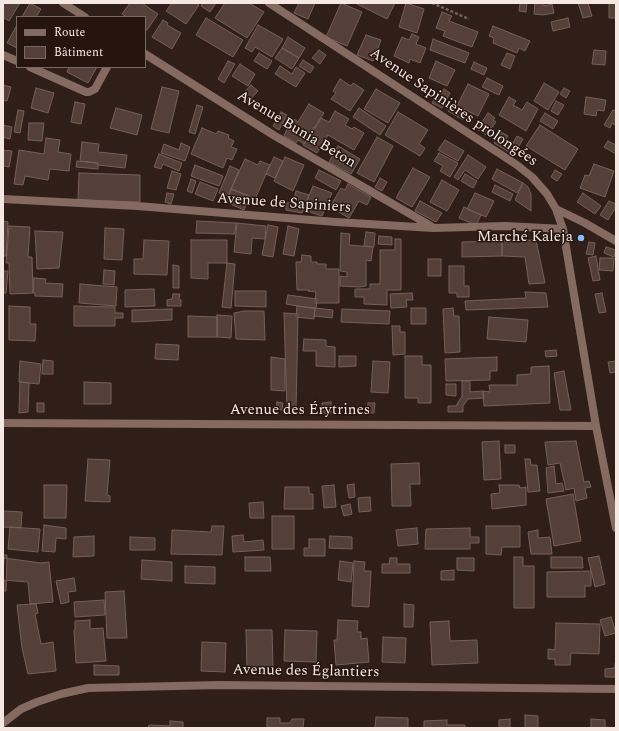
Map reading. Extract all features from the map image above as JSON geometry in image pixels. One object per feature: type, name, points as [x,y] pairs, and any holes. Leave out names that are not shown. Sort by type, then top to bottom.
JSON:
[{"type":"street","points":[[63,3],[83,16]]},
{"type":"street","name":"Avenue Sapinières prolongées","points":[[269,3],[517,165],[547,194],[556,209],[563,229],[596,426],[616,528]]},
{"type":"street","points":[[3,55],[16,61]]},
{"type":"street","name":"Avenue Bunia Beton","points":[[146,55],[275,136],[433,228]]},
{"type":"street","points":[[32,68],[89,92],[95,89],[106,68]]},
{"type":"street","name":"Avenue de Sapiniers","points":[[3,199],[137,206],[336,222],[433,228],[506,226],[563,229]]},
{"type":"street","points":[[556,209],[585,223],[616,241]]},
{"type":"street","name":"Avenue des Érytrines","points":[[3,423],[596,426]]},
{"type":"street","name":"Avenue des Églantiers","points":[[3,722],[21,709],[37,702],[61,694],[88,688],[219,685],[616,689]]},
{"type":"path","points":[[432,3],[469,19]]},
{"type":"building","points":[[3,3],[20,3],[9,21],[3,17]]},
{"type":"building","points":[[30,3],[41,9],[37,16],[23,16]]},
{"type":"building","points":[[130,3],[142,3],[158,14],[147,30],[146,16],[125,16],[122,14]]},
{"type":"building","points":[[172,3],[195,3],[199,5],[186,24],[166,11]]},
{"type":"building","points":[[203,3],[216,3],[210,12],[201,6]]},
{"type":"building","points":[[225,3],[249,3],[264,12],[247,38],[215,18]]},
{"type":"building","points":[[299,3],[315,3],[308,19],[294,13]]},
{"type":"building","points":[[341,3],[362,12],[347,46],[326,37]]},
{"type":"building","points":[[355,3],[395,3],[387,19]]},
{"type":"building","points":[[406,3],[424,9],[417,33],[399,27]]},
{"type":"building","points":[[520,3],[527,3],[526,12],[519,11]]},
{"type":"building","points":[[535,3],[544,3],[544,6],[552,4],[554,13],[543,15],[534,14]]},
{"type":"building","points":[[578,3],[588,3],[592,16],[583,18]]},
{"type":"building","points":[[609,3],[616,3],[616,18],[609,18]]},
{"type":"building","points":[[442,12],[452,16],[449,21],[478,32],[472,47],[443,36],[445,31],[436,28]]},
{"type":"building","points":[[206,18],[243,40],[233,57],[196,35]]},
{"type":"building","points":[[568,18],[570,27],[553,31],[551,22]]},
{"type":"building","points":[[163,20],[168,23],[167,25],[181,33],[172,49],[152,37]]},
{"type":"building","points":[[258,25],[283,39],[272,57],[255,47],[252,52],[245,48]]},
{"type":"building","points":[[493,26],[530,41],[525,51],[519,48],[517,53],[493,43],[494,38],[489,36]]},
{"type":"building","points":[[16,27],[16,48],[7,43]]},
{"type":"building","points":[[412,34],[419,37],[416,44],[426,48],[420,63],[410,59],[409,63],[394,56],[402,37],[409,40]]},
{"type":"building","points":[[366,35],[381,40],[373,61],[357,55]]},
{"type":"building","points":[[288,37],[305,48],[299,58],[282,48]]},
{"type":"building","points":[[433,39],[469,53],[465,63],[430,50]]},
{"type":"building","points":[[282,48],[299,58],[292,69],[275,58]]},
{"type":"building","points":[[319,50],[326,55],[320,64],[312,58]]},
{"type":"building","points":[[594,50],[606,51],[605,65],[592,64]]},
{"type":"building","points":[[259,53],[272,61],[267,69],[254,61]]},
{"type":"building","points":[[507,53],[515,56],[510,69],[501,65]]},
{"type":"building","points":[[303,60],[314,67],[310,73],[299,66]]},
{"type":"building","points":[[228,61],[235,64],[224,83],[218,79]]},
{"type":"building","points":[[436,61],[455,70],[447,86],[429,78]]},
{"type":"building","points":[[474,62],[487,68],[484,75],[471,69]]},
{"type":"building","points":[[240,64],[255,74],[248,86],[232,76]]},
{"type":"building","points":[[280,66],[292,74],[296,67],[305,73],[296,87],[275,74]]},
{"type":"building","points":[[69,68],[96,68],[88,83],[67,72]]},
{"type":"building","points":[[487,78],[503,86],[499,95],[482,87]]},
{"type":"building","points":[[340,79],[351,86],[353,83],[364,90],[350,111],[331,99],[336,93],[333,91]]},
{"type":"building","points":[[544,83],[559,92],[548,110],[534,101]]},
{"type":"building","points":[[468,84],[489,94],[478,116],[457,106]]},
{"type":"building","points":[[3,85],[11,87],[7,101],[3,100]]},
{"type":"building","points":[[251,85],[258,91],[248,102],[241,96]]},
{"type":"building","points":[[162,87],[179,91],[169,133],[151,129]]},
{"type":"building","points":[[36,88],[54,93],[48,113],[31,108]]},
{"type":"building","points":[[564,88],[570,91],[566,98],[560,94]]},
{"type":"building","points":[[376,89],[400,103],[388,123],[364,109]]},
{"type":"building","points":[[444,89],[450,93],[442,108],[432,103],[439,91],[442,93]]},
{"type":"building","points":[[509,97],[516,101],[513,105],[522,110],[527,102],[538,109],[526,131],[499,115]]},
{"type":"building","points":[[586,97],[606,100],[604,111],[597,110],[596,116],[584,114]]},
{"type":"building","points":[[556,101],[564,105],[558,115],[551,111]]},
{"type":"building","points":[[75,102],[85,104],[81,124],[71,122]]},
{"type":"building","points":[[309,104],[324,113],[304,144],[298,140],[296,143],[284,136],[287,129],[295,133],[297,130],[289,126],[294,119],[298,122]]},
{"type":"building","points":[[197,105],[203,107],[195,134],[189,132]]},
{"type":"building","points":[[451,105],[466,115],[463,120],[448,111]]},
{"type":"building","points":[[116,108],[142,115],[137,135],[110,128]]},
{"type":"building","points":[[359,108],[386,126],[380,135],[353,117]]},
{"type":"building","points":[[18,110],[24,111],[20,133],[14,132]]},
{"type":"building","points":[[613,110],[616,111],[616,124],[615,125],[612,123],[610,128],[604,125]]},
{"type":"building","points":[[335,111],[349,119],[345,125],[352,129],[354,127],[364,133],[354,150],[328,135],[317,153],[303,145],[321,118],[329,122]]},
{"type":"building","points":[[281,112],[287,115],[279,130],[273,126]]},
{"type":"building","points":[[398,112],[428,130],[419,144],[425,148],[420,156],[385,135]]},
{"type":"building","points":[[488,113],[495,118],[493,120],[496,122],[486,135],[477,129]]},
{"type":"building","points":[[545,113],[558,121],[553,129],[540,121]]},
{"type":"building","points":[[29,123],[44,123],[42,141],[28,140]]},
{"type":"building","points":[[3,125],[12,127],[10,139],[3,137]]},
{"type":"building","points":[[540,125],[578,149],[565,170],[526,146]]},
{"type":"building","points":[[202,128],[216,134],[218,131],[229,135],[228,138],[234,141],[231,147],[237,149],[232,160],[227,158],[223,168],[191,154]]},
{"type":"building","points":[[501,132],[508,136],[506,139],[513,143],[517,136],[523,139],[514,155],[494,143]]},
{"type":"building","points":[[377,137],[393,146],[374,182],[357,173]]},
{"type":"building","points":[[46,138],[60,140],[58,152],[71,154],[69,171],[50,169],[48,180],[25,176],[23,185],[14,184],[19,150],[44,154]]},
{"type":"building","points":[[445,140],[464,151],[458,161],[438,150]]},
{"type":"building","points":[[608,141],[616,145],[616,154],[604,147]]},
{"type":"building","points":[[82,142],[99,144],[98,152],[127,155],[125,168],[80,161]]},
{"type":"building","points":[[181,143],[190,147],[185,161],[161,153],[164,144],[179,150]]},
{"type":"building","points":[[338,146],[360,159],[351,174],[329,162]]},
{"type":"building","points":[[3,150],[12,151],[9,167],[3,166]]},
{"type":"building","points":[[439,153],[458,163],[450,177],[440,171],[443,166],[434,161]]},
{"type":"building","points":[[159,154],[182,163],[179,171],[163,164],[161,169],[154,167]]},
{"type":"building","points":[[468,155],[486,167],[478,179],[465,170],[458,180],[454,177]]},
{"type":"building","points":[[274,157],[283,161],[275,178],[266,174]]},
{"type":"building","points":[[285,157],[304,165],[293,191],[274,181]]},
{"type":"building","points":[[245,159],[258,165],[260,161],[270,165],[255,199],[231,189]]},
{"type":"building","points":[[77,161],[98,163],[98,169],[76,167]]},
{"type":"building","points":[[594,164],[614,171],[605,197],[580,188],[585,175],[589,176]]},
{"type":"building","points":[[195,165],[223,176],[219,186],[191,176]]},
{"type":"building","points":[[230,166],[239,170],[228,197],[219,193]]},
{"type":"building","points":[[413,168],[430,177],[412,207],[396,198]]},
{"type":"building","points":[[497,169],[523,183],[517,193],[492,179]]},
{"type":"building","points":[[319,170],[341,181],[336,190],[315,178]]},
{"type":"building","points":[[555,170],[562,174],[557,181],[551,177]]},
{"type":"building","points":[[172,171],[181,174],[176,190],[167,188]]},
{"type":"building","points":[[79,173],[140,175],[140,202],[78,200]]},
{"type":"building","points":[[465,174],[477,181],[473,188],[461,181]]},
{"type":"building","points":[[380,178],[387,182],[382,191],[375,187]]},
{"type":"building","points":[[191,179],[196,181],[192,193],[187,191]]},
{"type":"building","points":[[442,180],[459,190],[447,211],[430,202]]},
{"type":"building","points":[[200,182],[218,189],[213,201],[195,194]]},
{"type":"building","points":[[523,183],[528,187],[531,194],[531,211],[515,200]]},
{"type":"building","points":[[348,184],[371,197],[367,205],[359,201],[349,218],[330,207],[341,188],[345,190]]},
{"type":"building","points":[[495,185],[513,194],[510,201],[492,192]]},
{"type":"building","points":[[313,186],[332,193],[322,216],[303,210]]},
{"type":"building","points":[[231,189],[250,196],[244,210],[226,202]]},
{"type":"building","points":[[296,191],[309,195],[302,213],[286,210],[286,203],[290,203],[291,199],[294,199]]},
{"type":"building","points":[[167,193],[174,194],[171,204],[165,202]]},
{"type":"building","points":[[475,193],[494,201],[486,217],[467,209]]},
{"type":"building","points":[[583,193],[601,206],[595,214],[577,202]]},
{"type":"building","points":[[420,201],[442,213],[436,222],[415,211]]},
{"type":"building","points":[[609,201],[616,204],[616,207],[608,220],[600,215]]},
{"type":"building","points":[[464,207],[481,215],[476,225],[459,218]]},
{"type":"building","points":[[3,221],[8,222],[6,256],[3,256]]},
{"type":"building","points":[[197,221],[236,223],[235,234],[196,233]]},
{"type":"building","points":[[237,223],[266,226],[265,239],[252,238],[251,254],[234,252]]},
{"type":"building","points":[[268,225],[278,227],[273,257],[262,255]]},
{"type":"building","points":[[9,226],[30,227],[28,257],[32,257],[33,293],[10,294],[9,263],[6,263]]},
{"type":"building","points":[[288,226],[299,229],[294,256],[283,254]]},
{"type":"building","points":[[105,228],[124,229],[122,260],[104,259]]},
{"type":"building","points":[[35,231],[63,232],[59,268],[37,269]]},
{"type":"building","points":[[366,232],[375,233],[374,247],[364,246]]},
{"type":"building","points":[[341,233],[350,234],[349,245],[373,247],[371,261],[366,260],[366,286],[340,286],[340,276],[347,277],[347,272],[340,271]]},
{"type":"building","points":[[379,236],[392,237],[392,245],[378,244]]},
{"type":"building","points":[[395,239],[401,239],[401,290],[387,290],[387,305],[364,304],[364,297],[355,297],[355,289],[370,289],[370,284],[380,284],[380,250],[395,250]]},
{"type":"building","points":[[144,240],[169,241],[167,275],[134,274],[134,259],[143,259]]},
{"type":"building","points":[[191,240],[227,240],[227,263],[208,263],[208,279],[191,278]]},
{"type":"building","points":[[536,240],[545,283],[529,284],[525,257],[502,256],[502,241]]},
{"type":"building","points":[[502,241],[502,256],[462,257],[462,242]]},
{"type":"building","points":[[589,242],[595,243],[593,255],[586,254]]},
{"type":"building","points":[[606,247],[616,250],[614,257],[604,253]]},
{"type":"building","points":[[302,255],[311,256],[311,262],[326,264],[326,269],[339,269],[339,303],[315,303],[316,292],[308,291],[309,290],[297,290],[296,262],[301,262]]},
{"type":"building","points":[[596,256],[600,280],[593,281],[588,258]]},
{"type":"building","points":[[600,258],[614,258],[613,271],[599,270]]},
{"type":"building","points":[[428,259],[441,259],[441,276],[428,276]]},
{"type":"building","points":[[227,263],[235,264],[231,308],[222,307]]},
{"type":"building","points":[[173,265],[179,266],[179,288],[173,288]]},
{"type":"building","points":[[449,266],[464,266],[464,286],[469,286],[469,297],[457,297],[457,293],[449,293]]},
{"type":"building","points":[[104,270],[115,271],[114,285],[103,284]]},
{"type":"building","points":[[3,271],[8,271],[6,293],[3,293]]},
{"type":"building","points":[[34,278],[46,279],[45,283],[63,284],[62,297],[35,296],[35,293],[33,293]]},
{"type":"building","points":[[80,284],[117,287],[116,306],[79,303]]},
{"type":"building","points":[[154,289],[155,306],[125,307],[125,290]]},
{"type":"building","points":[[235,291],[266,291],[266,307],[235,306]]},
{"type":"building","points":[[525,292],[546,293],[548,307],[466,310],[465,301],[526,298]]},
{"type":"building","points":[[412,293],[413,300],[406,300],[407,307],[391,308],[390,294]]},
{"type":"building","points":[[602,293],[606,312],[599,313],[595,294]]},
{"type":"building","points":[[173,294],[180,294],[179,299],[181,300],[181,306],[167,306],[167,300],[172,299]]},
{"type":"building","points":[[288,295],[317,299],[316,309],[286,304]]},
{"type":"building","points":[[9,306],[30,307],[30,324],[36,324],[35,341],[9,340]]},
{"type":"building","points":[[74,306],[115,307],[115,313],[123,313],[123,318],[115,318],[115,326],[74,326]]},
{"type":"building","points":[[297,306],[315,308],[314,319],[296,317]]},
{"type":"building","points":[[315,308],[333,310],[332,318],[314,316]]},
{"type":"building","points":[[411,308],[426,308],[426,324],[411,324]]},
{"type":"building","points":[[453,308],[454,316],[459,316],[460,352],[445,353],[443,309]]},
{"type":"building","points":[[172,309],[172,320],[132,322],[132,310]]},
{"type":"building","points":[[342,309],[390,311],[389,324],[341,322]]},
{"type":"building","points":[[244,311],[264,311],[265,340],[236,339],[234,313]]},
{"type":"building","points":[[284,313],[298,314],[296,409],[287,410]]},
{"type":"building","points":[[217,315],[232,316],[231,338],[217,337]]},
{"type":"building","points":[[188,316],[217,317],[217,337],[188,337]]},
{"type":"building","points":[[489,317],[528,320],[526,342],[487,339]]},
{"type":"building","points":[[392,326],[400,326],[400,332],[405,332],[405,354],[393,355]]},
{"type":"building","points":[[304,339],[326,340],[326,346],[335,347],[335,367],[316,366],[316,351],[303,351]]},
{"type":"building","points":[[156,344],[179,345],[178,360],[155,359]]},
{"type":"building","points":[[556,350],[557,356],[546,357],[545,351]]},
{"type":"building","points":[[339,356],[356,356],[356,366],[339,367]]},
{"type":"building","points":[[405,356],[422,356],[422,365],[431,365],[431,403],[418,403],[418,398],[405,398]]},
{"type":"building","points":[[271,357],[285,359],[285,391],[271,390]]},
{"type":"building","points":[[497,357],[497,371],[490,371],[490,380],[446,381],[445,359]]},
{"type":"building","points":[[43,360],[53,361],[53,374],[42,374]]},
{"type":"building","points":[[20,361],[41,364],[39,384],[19,382]]},
{"type":"building","points":[[373,361],[390,362],[388,393],[371,392]]},
{"type":"building","points":[[616,361],[616,372],[610,373],[608,362]]},
{"type":"building","points":[[549,366],[550,403],[484,406],[483,391],[490,392],[489,385],[517,385],[517,375],[531,374],[531,367]]},
{"type":"building","points":[[564,371],[571,410],[560,410],[554,373]]},
{"type":"building","points":[[462,381],[470,381],[470,392],[483,391],[484,398],[468,399],[463,406],[463,412],[448,412],[448,406],[456,406],[462,396]]},
{"type":"building","points":[[20,382],[29,383],[28,412],[19,413]]},
{"type":"building","points":[[84,382],[111,383],[111,404],[84,404]]},
{"type":"building","points":[[446,384],[456,384],[456,396],[446,395]]},
{"type":"building","points":[[277,402],[283,403],[282,410],[276,409]]},
{"type":"building","points":[[331,402],[331,413],[322,414],[322,403]]},
{"type":"building","points":[[37,403],[44,403],[44,412],[37,412]]},
{"type":"building","points":[[368,403],[375,403],[374,413],[367,413]]},
{"type":"building","points":[[499,441],[501,479],[484,480],[482,442]]},
{"type":"building","points":[[576,441],[584,482],[589,481],[591,487],[585,488],[587,498],[576,501],[574,488],[566,490],[560,463],[548,465],[545,442]]},
{"type":"building","points":[[505,445],[515,445],[515,453],[505,453]]},
{"type":"building","points":[[88,459],[110,460],[107,495],[110,496],[110,502],[85,501]]},
{"type":"building","points":[[525,459],[530,459],[531,465],[537,465],[540,491],[528,492]]},
{"type":"building","points":[[419,463],[420,484],[410,484],[411,506],[392,506],[391,464]]},
{"type":"building","points":[[554,466],[556,484],[562,483],[564,491],[548,493],[546,468]]},
{"type":"building","points":[[354,484],[355,497],[349,498],[347,485]]},
{"type":"building","points":[[44,485],[67,485],[66,518],[44,518]]},
{"type":"building","points":[[334,485],[336,507],[324,508],[322,486]]},
{"type":"building","points":[[499,485],[519,485],[520,488],[526,487],[526,505],[492,509],[491,494],[500,493]]},
{"type":"building","points":[[285,487],[309,487],[309,494],[313,494],[313,509],[284,509]]},
{"type":"building","points":[[573,494],[581,541],[554,546],[546,499]]},
{"type":"building","points":[[370,497],[371,511],[359,512],[358,498]]},
{"type":"building","points":[[263,502],[264,518],[250,518],[249,503]]},
{"type":"building","points":[[350,504],[352,514],[344,516],[341,506]]},
{"type":"building","points":[[3,511],[22,512],[21,528],[3,527]]},
{"type":"building","points":[[272,516],[294,516],[294,549],[272,549]]},
{"type":"building","points":[[44,525],[66,528],[66,539],[56,538],[55,552],[42,551]]},
{"type":"building","points":[[212,526],[224,526],[222,555],[171,554],[172,530],[211,532]]},
{"type":"building","points":[[486,526],[520,526],[520,547],[502,547],[501,555],[486,554]]},
{"type":"building","points":[[10,527],[40,529],[38,552],[8,549]]},
{"type":"building","points":[[417,528],[418,544],[398,546],[396,530]]},
{"type":"building","points":[[470,528],[470,537],[479,537],[479,543],[470,543],[470,549],[425,549],[426,529]]},
{"type":"building","points":[[538,530],[538,538],[550,537],[552,554],[531,554],[528,532]]},
{"type":"building","points":[[243,535],[244,542],[263,540],[264,550],[233,552],[232,536]]},
{"type":"building","points":[[94,536],[94,556],[73,557],[74,537]]},
{"type":"building","points":[[330,536],[352,537],[352,549],[329,548]]},
{"type":"building","points":[[130,537],[155,538],[155,550],[130,550]]},
{"type":"building","points":[[309,539],[325,539],[325,556],[304,556],[304,548],[309,548]]},
{"type":"building","points":[[3,555],[7,555],[6,591],[3,591]]},
{"type":"building","points":[[599,556],[605,584],[595,587],[588,558]]},
{"type":"building","points":[[245,557],[270,557],[271,571],[245,571]]},
{"type":"building","points":[[514,557],[523,557],[523,566],[534,566],[534,608],[514,608]]},
{"type":"building","points":[[551,557],[582,557],[583,568],[551,568]]},
{"type":"building","points":[[4,558],[41,563],[49,562],[53,602],[30,604],[28,582],[3,580]]},
{"type":"building","points":[[390,558],[397,558],[397,564],[410,564],[410,573],[382,573],[382,564],[389,564]]},
{"type":"building","points":[[457,558],[474,558],[474,571],[457,570]]},
{"type":"building","points":[[142,560],[172,562],[172,581],[141,579]]},
{"type":"building","points":[[340,561],[353,563],[351,582],[338,580]]},
{"type":"building","points":[[354,561],[365,562],[364,571],[371,571],[369,607],[352,606]]},
{"type":"building","points":[[185,566],[215,567],[215,584],[185,583]]},
{"type":"building","points":[[454,570],[454,580],[441,580],[441,571]]},
{"type":"building","points":[[591,571],[591,586],[585,586],[585,597],[547,597],[547,572]]},
{"type":"building","points":[[74,578],[76,591],[68,592],[69,602],[61,604],[56,581]]},
{"type":"building","points":[[124,591],[127,638],[107,638],[105,592]]},
{"type":"building","points":[[104,600],[105,615],[75,617],[74,602]]},
{"type":"building","points":[[36,604],[38,613],[35,614],[41,644],[53,642],[56,671],[28,674],[22,648],[17,605]]},
{"type":"building","points":[[404,604],[414,605],[413,627],[404,627]]},
{"type":"building","points":[[611,617],[616,633],[605,636],[600,620]]},
{"type":"building","points":[[90,620],[90,629],[103,628],[106,661],[76,663],[74,630],[75,621]]},
{"type":"building","points":[[338,620],[358,621],[357,632],[361,632],[361,639],[367,638],[369,662],[336,665],[334,640],[337,640]]},
{"type":"building","points":[[449,621],[450,641],[477,640],[478,663],[432,665],[430,622]]},
{"type":"building","points":[[556,623],[600,624],[599,654],[571,653],[570,665],[555,665],[555,659],[548,659],[548,649],[555,650]]},
{"type":"building","points":[[246,630],[272,630],[273,668],[247,669]]},
{"type":"building","points":[[285,630],[317,631],[316,662],[284,661]]},
{"type":"building","points":[[383,637],[406,638],[405,663],[382,662]]},
{"type":"building","points":[[202,642],[226,643],[225,672],[201,671]]},
{"type":"building","points":[[615,664],[616,677],[605,677],[605,669],[615,668]]},
{"type":"building","points":[[94,665],[119,666],[119,675],[94,675]]},
{"type":"building","points":[[525,715],[538,716],[538,728],[525,728]]},
{"type":"building","points":[[376,717],[408,718],[408,728],[375,728]]},
{"type":"building","points":[[267,718],[280,718],[280,723],[290,723],[292,719],[304,719],[303,728],[267,728]]},
{"type":"building","points":[[510,719],[510,728],[499,728],[499,720]]},
{"type":"building","points":[[591,719],[605,720],[605,727],[616,728],[591,728]]},
{"type":"building","points":[[447,720],[447,725],[465,725],[465,728],[424,728],[424,721]]},
{"type":"building","points":[[170,721],[183,722],[183,728],[148,728],[149,725],[170,726]]},
{"type":"place","name":"Marché Kaleja","points":[[581,238]]}]
